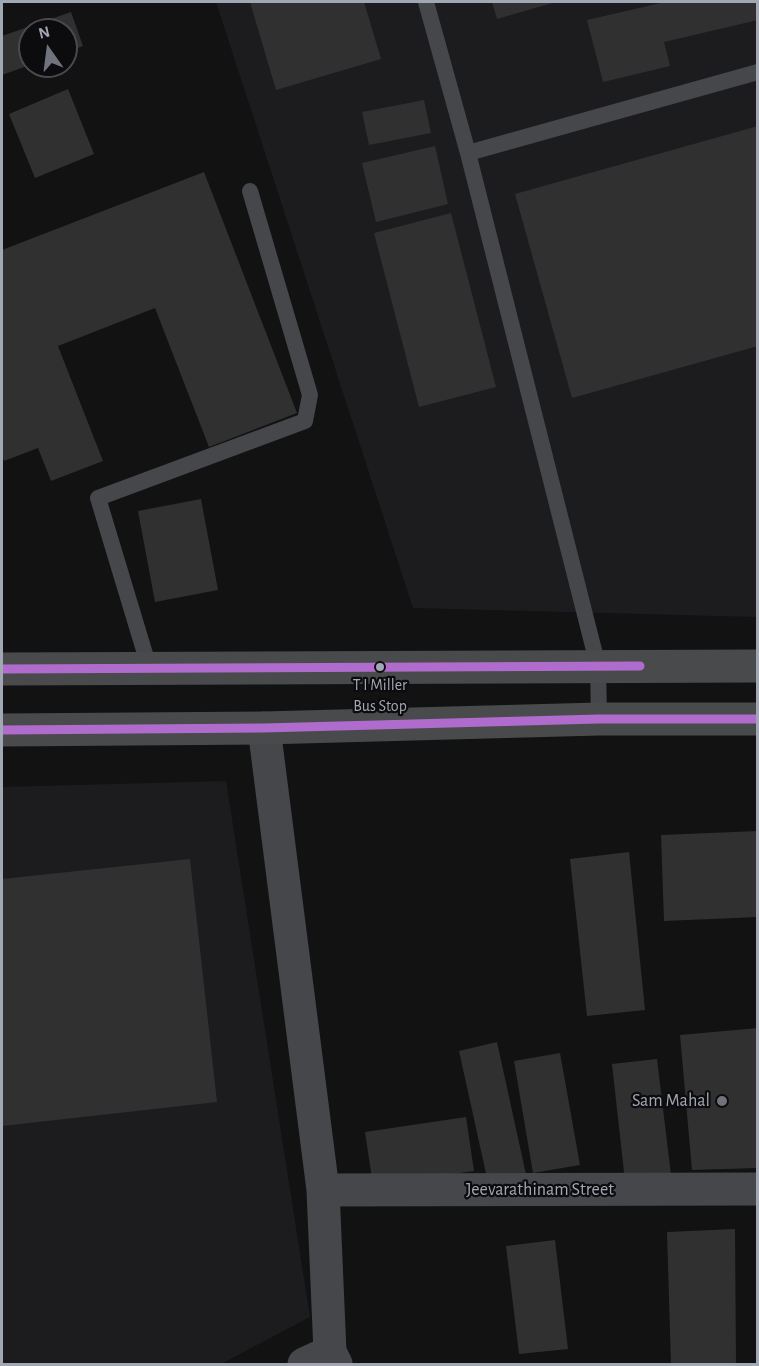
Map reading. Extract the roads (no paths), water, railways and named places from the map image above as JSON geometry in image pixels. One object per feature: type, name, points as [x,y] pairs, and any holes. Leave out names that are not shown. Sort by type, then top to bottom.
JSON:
[{"type":"highway","points":[[2,669],[758,666]]},
{"type":"highway","points":[[2,730],[264,728],[599,719],[758,719]]},
{"type":"street","points":[[264,728],[324,1190],[323,1360]]},
{"type":"street","name":"Jeevarathinam Street","points":[[324,1190],[758,1190]]},
{"type":"lane","points":[[426,2],[468,153],[597,666],[599,719]]},
{"type":"lane","points":[[468,153],[758,72]]},
{"type":"lane","points":[[149,667],[98,498],[305,421],[309,395],[250,190]]},
{"type":"place","name":"T I Miller Bus Stop","points":[[380,667]]},
{"type":"place","name":"Sam Mahal","points":[[722,1101]]}]
